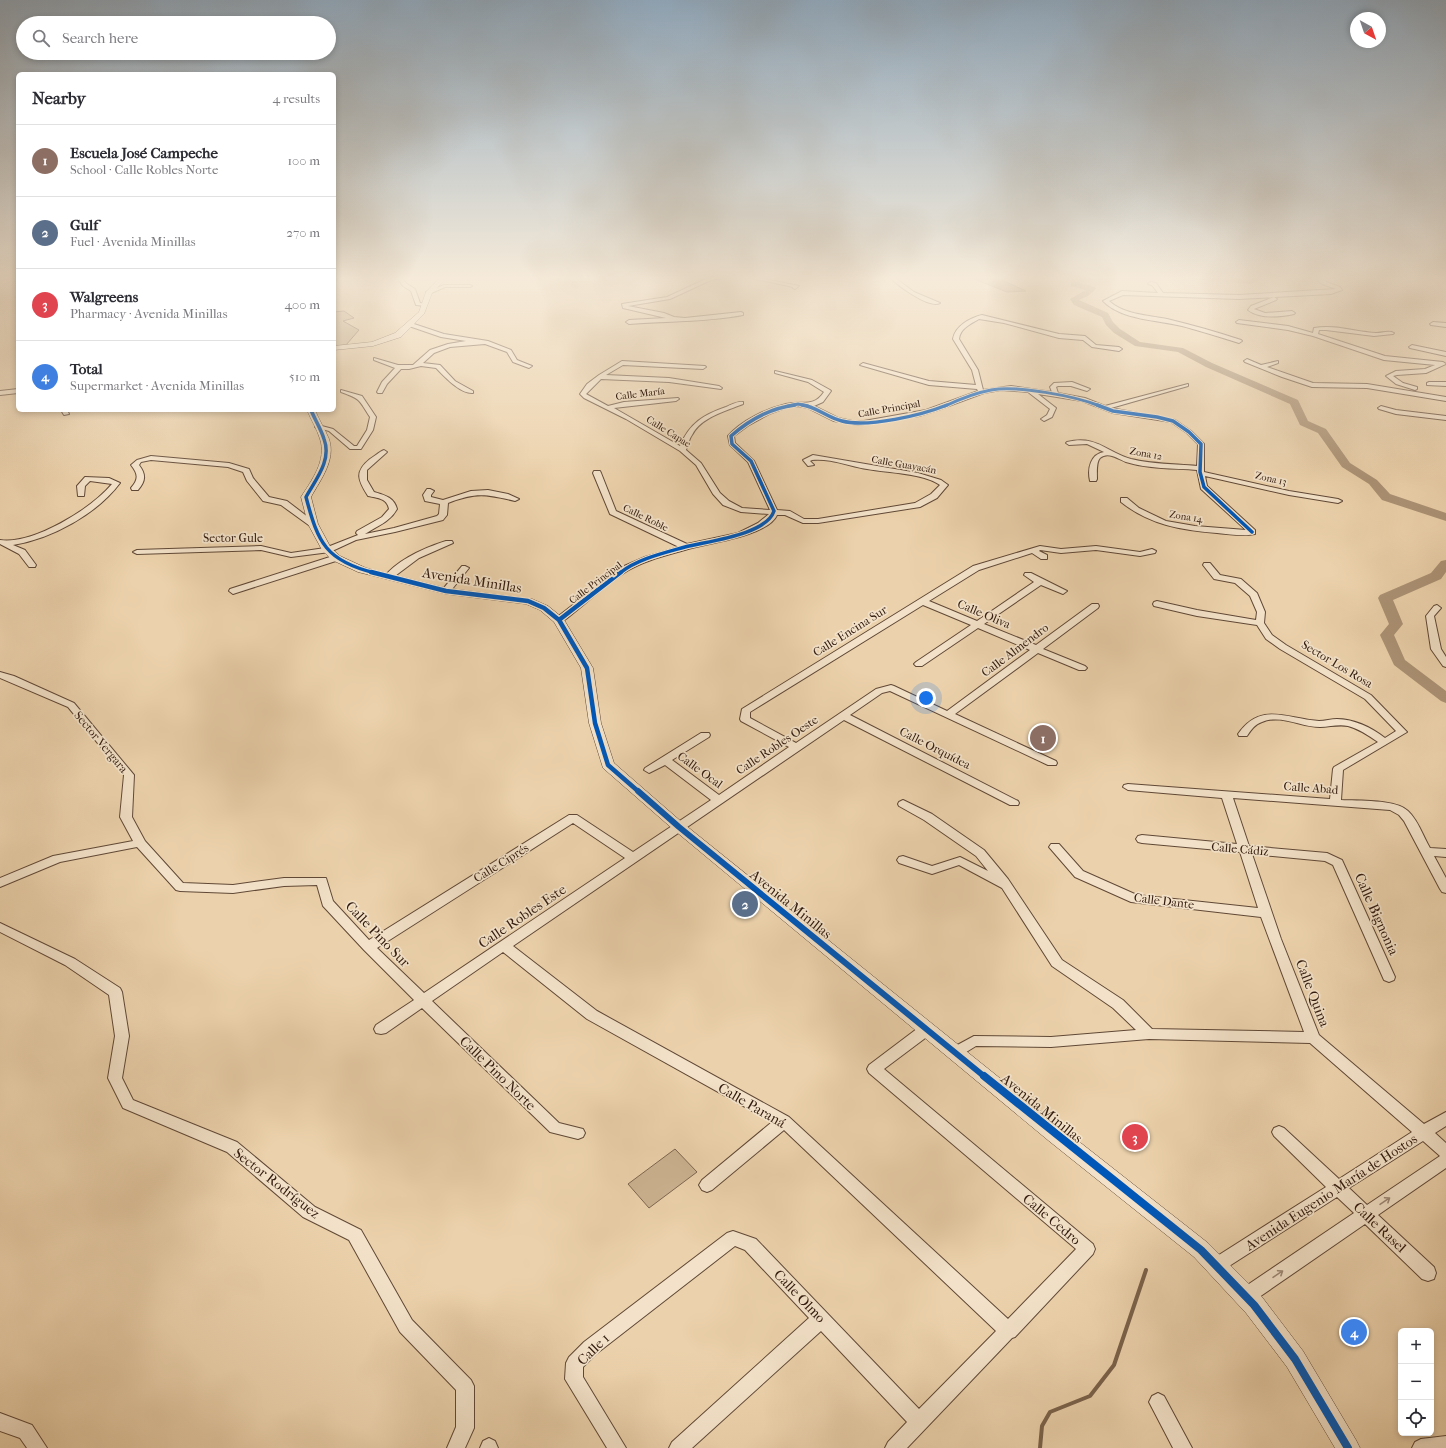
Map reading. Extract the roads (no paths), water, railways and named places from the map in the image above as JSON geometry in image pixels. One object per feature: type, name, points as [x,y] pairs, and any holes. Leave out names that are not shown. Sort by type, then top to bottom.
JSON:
[{"type":"street","points":[[336,348],[367,345]]},
{"type":"street","points":[[420,364],[424,357],[431,352],[452,345]]},
{"type":"street","points":[[493,345],[509,351],[514,361],[529,366]]},
{"type":"street","points":[[863,365],[929,383],[981,389],[975,370],[959,345]]},
{"type":"street","points":[[1092,345],[1119,349]]},
{"type":"street","points":[[1344,345],[1384,358],[1444,362]]},
{"type":"street","points":[[1412,347],[1446,354]]},
{"type":"street","points":[[376,359],[400,366],[409,367],[420,364],[438,366],[453,382],[471,392]]},
{"type":"street","points":[[1247,361],[1284,376],[1312,385],[1368,386],[1446,398]]},
{"type":"street","name":"Calle Capae","points":[[703,367],[629,362],[618,364],[585,389],[583,394],[586,397],[628,418],[682,450],[699,464],[717,494],[727,505],[741,510],[774,511]]},
{"type":"street","points":[[1260,367],[1276,362]]},
{"type":"street","points":[[1444,362],[1426,371],[1396,373],[1389,376],[1392,380],[1402,384],[1446,398]]},
{"type":"street","points":[[380,392],[386,380],[400,366]]},
{"type":"street","points":[[777,372],[810,381],[828,391],[822,401],[808,406]]},
{"type":"street","points":[[600,377],[669,380],[719,388]]},
{"type":"street","points":[[1056,395],[1053,387],[1056,384],[1072,384],[1086,389]]},
{"type":"street","points":[[1429,384],[1446,384]]},
{"type":"street","points":[[1103,408],[1186,385]]},
{"type":"street","name":"Calle Principal","points":[[559,620],[625,569],[648,559],[686,547],[740,535],[761,525],[772,517],[774,511],[751,461],[732,444],[731,436],[739,429],[777,408],[795,404],[808,406],[833,419],[850,424],[863,424],[934,409],[981,389],[1001,388],[1083,399],[1113,411],[1157,417],[1173,421],[1189,432],[1201,444],[1200,471],[1204,487],[1252,532]]},
{"type":"street","points":[[1434,394],[1446,389]]},
{"type":"street","points":[[0,393],[16,391]]},
{"type":"street","points":[[318,427],[331,430],[352,448],[359,448],[370,430],[373,417],[366,408],[366,402],[362,398],[343,391]]},
{"type":"street","points":[[1030,391],[1053,408],[1050,416],[1044,419]]},
{"type":"street","name":"Calle María","points":[[607,408],[624,404],[676,399]]},
{"type":"street","points":[[682,450],[688,435],[698,424],[717,413],[741,403]]},
{"type":"street","points":[[1381,408],[1396,412],[1446,418]]},
{"type":"street","points":[[312,412],[326,444],[326,451],[325,465],[306,497],[313,524],[332,554]]},
{"type":"street","name":"Zona 12","points":[[1069,443],[1088,442],[1127,460],[1200,471]]},
{"type":"street","points":[[233,592],[332,554],[361,531],[382,521],[391,514],[393,510],[391,504],[387,499],[371,494],[362,471],[365,466],[384,452]]},
{"type":"street","points":[[1092,479],[1095,459],[1099,455],[1111,453]]},
{"type":"street","name":"Calle Guayacán","points":[[774,511],[787,513],[803,521],[818,521],[916,505],[934,496],[944,485],[942,482],[928,477],[862,467],[822,458],[811,457],[806,460],[810,466]]},
{"type":"street","points":[[135,488],[140,484],[142,479],[141,471],[135,465],[139,461],[151,458],[229,465],[246,471],[250,479],[266,499],[284,503],[313,524]]},
{"type":"street","name":"Zona 13","points":[[1200,471],[1289,493],[1338,501]]},
{"type":"street","name":"Calle Roble","points":[[597,473],[613,512],[686,547]]},
{"type":"street","points":[[2,542],[22,541],[74,519],[99,501],[116,483],[109,480],[88,479],[81,486],[81,494]]},
{"type":"street","points":[[430,491],[427,495],[428,499],[444,502],[457,497],[484,491],[498,493],[515,499]]},
{"type":"street","name":"Zona 14","points":[[1124,500],[1133,509],[1167,524],[1242,533],[1252,532]]},
{"type":"street","points":[[354,538],[395,530],[440,518],[443,515],[444,502]]},
{"type":"street","points":[[2,542],[22,552],[32,565]]},
{"type":"street","points":[[388,577],[399,567],[433,547],[449,543]]},
{"type":"street","name":"Sector Gule","points":[[138,552],[261,548],[291,555],[332,554]]},
{"type":"street","name":"Calle Encina Sur","points":[[796,747],[745,719],[745,711],[976,568],[1040,548],[1061,551],[1096,548],[1140,554],[1152,551]]},
{"type":"street","points":[[1032,550],[1044,557]]},
{"type":"street","name":"Avenida Minillas","points":[[332,554],[362,570],[446,591],[528,601],[544,608],[559,620],[587,668],[595,723],[608,765],[679,827],[1056,1135],[1169,1224],[1217,1266],[1246,1296],[1295,1359],[1348,1448]]},
{"type":"street","points":[[1157,604],[1197,613],[1260,623],[1261,612],[1254,595],[1238,581],[1227,581],[1217,578],[1207,565]]},
{"type":"street","points":[[446,591],[465,568]]},
{"type":"street","points":[[1028,575],[1040,582],[1063,591]]},
{"type":"street","points":[[919,664],[1040,582]]},
{"type":"street","name":"Calle Oliva","points":[[921,601],[1082,668]]},
{"type":"street","name":"Calle Almendro","points":[[949,714],[1095,606]]},
{"type":"street","points":[[1437,608],[1430,616],[1436,649],[1446,664]]},
{"type":"street","name":"Sector Los Rosa","points":[[1260,623],[1270,637],[1283,648],[1368,697],[1402,732],[1338,769],[1335,802]]},
{"type":"street","name":"Sector Vergara","points":[[0,675],[11,678],[71,705],[129,775],[126,817],[140,843],[180,887],[233,889],[284,882],[322,881]]},
{"type":"street","name":"Calle Robles Oeste","points":[[679,827],[879,691],[891,688],[949,714]]},
{"type":"street","points":[[949,714],[1052,763]]},
{"type":"street","name":"Calle Orquídea","points":[[844,716],[1014,803]]},
{"type":"street","points":[[1244,734],[1247,726],[1256,720],[1264,717],[1281,717],[1321,724],[1340,722],[1364,729],[1384,742]]},
{"type":"street","points":[[649,770],[705,735]]},
{"type":"street","name":"Calle Ocal","points":[[665,760],[719,800]]},
{"type":"street","name":"Calle Abad","points":[[1128,787],[1392,807],[1403,812],[1409,820],[1446,889]]},
{"type":"street","name":"Calle Quina","points":[[1226,794],[1266,912],[1314,1038],[1422,1133],[1446,1152]]},
{"type":"street","points":[[903,804],[928,817],[980,854],[1006,885],[1057,963],[1118,1004],[1149,1034]]},
{"type":"street","name":"Calle Ciprés","points":[[368,947],[573,818],[634,858]]},
{"type":"street","name":"Calle Robles Este","points":[[381,1029],[679,827]]},
{"type":"street","name":"Calle Cádiz","points":[[1142,839],[1327,857],[1338,863]]},
{"type":"street","points":[[0,883],[57,859],[140,843]]},
{"type":"street","name":"Calle Dante","points":[[1055,847],[1079,874],[1134,899],[1266,912]]},
{"type":"street","points":[[1426,852],[1446,853]]},
{"type":"street","points":[[903,860],[932,870],[960,861],[1006,885]]},
{"type":"street","name":"Calle Bignonia","points":[[1338,863],[1389,977]]},
{"type":"street","name":"Calle Pino Sur","points":[[322,881],[327,903],[368,947],[423,1001]]},
{"type":"street","name":"Sector Rodríguez","points":[[0,927],[70,962],[116,992],[122,1036],[114,1078],[128,1104],[232,1147],[309,1212],[355,1235],[406,1326],[465,1386],[465,1428],[456,1448]]},
{"type":"street","name":"Calle Paraná","points":[[504,946],[592,1015],[784,1121],[1009,1331]]},
{"type":"street","name":"Calle Pino Norte","points":[[423,1001],[555,1128],[578,1133]]},
{"type":"street","name":"Calle Cedro","points":[[894,1448],[1087,1249],[874,1069],[927,1029]]},
{"type":"street","points":[[955,1053],[974,1041],[1051,1042],[1149,1034],[1314,1038]]},
{"type":"street","name":"Avenida Eugenio María de Hostos","points":[[1217,1266],[1446,1118]]},
{"type":"street","points":[[707,1185],[784,1121]]},
{"type":"street","name":"Calle Rasel","points":[[1279,1132],[1428,1273]]},
{"type":"street","points":[[1246,1296],[1446,1160]]},
{"type":"street","name":"Calle Olmo","points":[[666,1289],[733,1238],[750,1244],[919,1422]]},
{"type":"street","name":"Calle 1","points":[[617,1448],[574,1379],[575,1363],[590,1348],[666,1289]]},
{"type":"street","points":[[678,1448],[821,1319]]},
{"type":"street","points":[[1158,1402],[1183,1448]]},
{"type":"street","points":[[0,1422],[26,1432],[38,1448]]},
{"type":"street","points":[[1421,1448],[1446,1445]]},
{"type":"waterway","points":[[1142,345],[1180,350],[1209,365],[1294,402],[1304,423],[1322,431],[1346,465],[1373,482],[1386,497],[1446,517]]},
{"type":"waterway","points":[[1446,564],[1436,576],[1385,598],[1396,624],[1387,635],[1399,662],[1446,698]]},
{"type":"waterway","points":[[1040,1448],[1042,1426],[1050,1412],[1090,1396],[1114,1365],[1146,1270]]},
{"type":"place","name":"Escuela José Campeche","points":[[1043,738]]},
{"type":"place","name":"Gulf","points":[[745,904]]},
{"type":"place","name":"Walgreens","points":[[1135,1137]]},
{"type":"place","name":"Total","points":[[1354,1332]]}]
